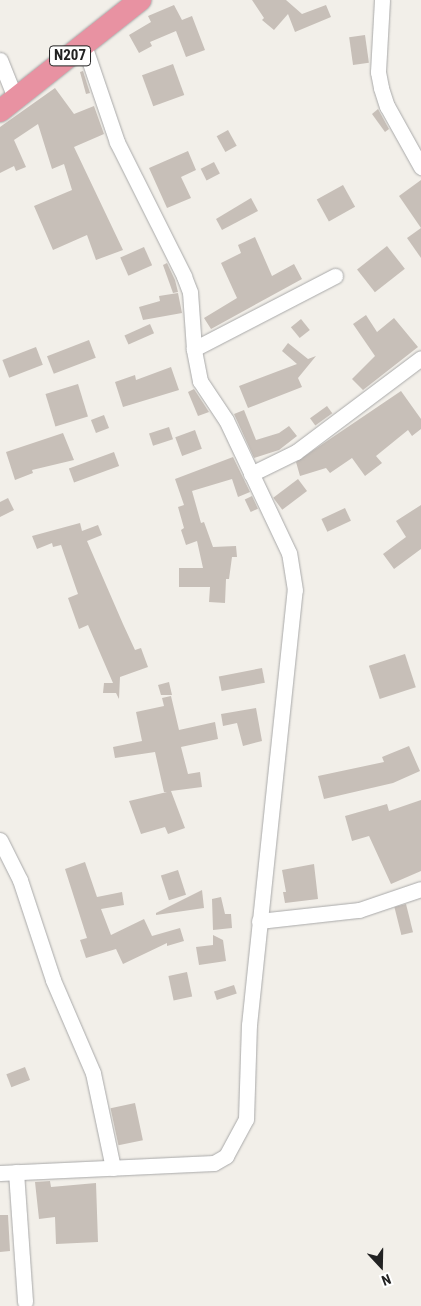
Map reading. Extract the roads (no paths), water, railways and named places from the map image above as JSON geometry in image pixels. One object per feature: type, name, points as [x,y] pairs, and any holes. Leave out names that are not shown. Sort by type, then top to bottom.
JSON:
[{"type":"highway","name":"N207","points":[[8,106],[140,0]]},
{"type":"street","points":[[382,0],[378,72],[381,88],[387,106],[421,167]]},
{"type":"street","points":[[0,1173],[214,1163],[226,1156],[246,1119],[249,1025],[295,590],[289,553],[226,420],[200,382],[194,349],[190,292],[179,260],[117,142],[84,45]]},
{"type":"street","points":[[0,60],[8,106]]},
{"type":"street","points":[[194,349],[336,276]]},
{"type":"street","points":[[251,474],[296,452],[421,358]]},
{"type":"street","points":[[0,840],[20,880],[52,980],[93,1073],[113,1168]]},
{"type":"street","points":[[259,921],[359,910],[421,889]]},
{"type":"street","points":[[16,1172],[25,1302]]}]
